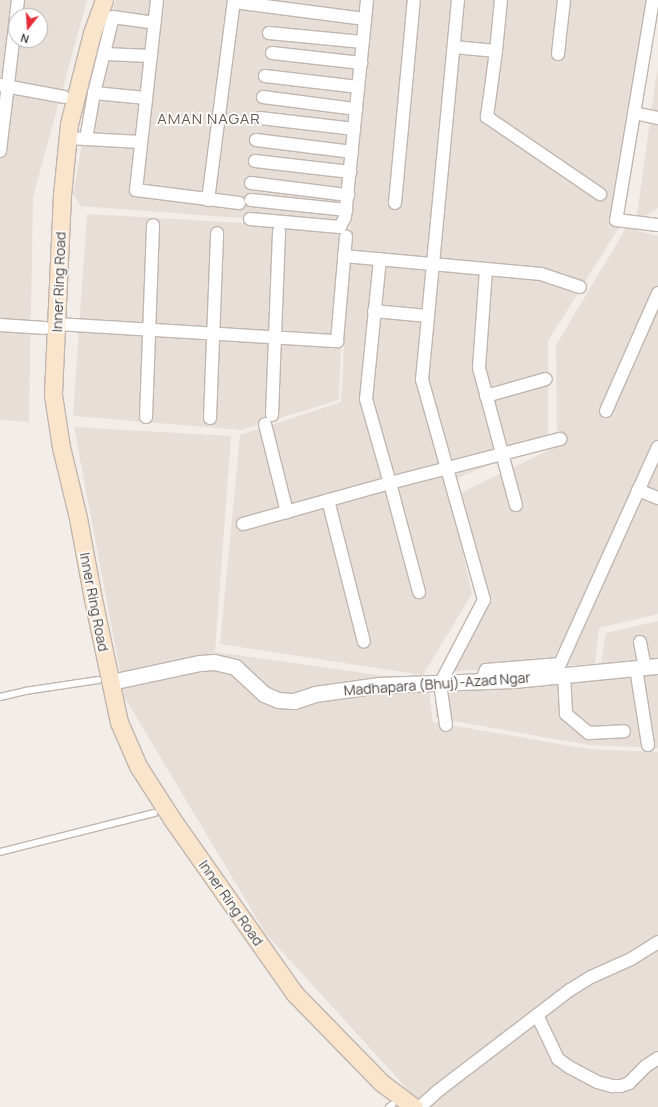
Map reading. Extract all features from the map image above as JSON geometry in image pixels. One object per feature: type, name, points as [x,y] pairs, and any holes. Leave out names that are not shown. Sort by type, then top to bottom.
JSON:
[{"type":"main road","name":"Inner Ring Road","points":[[51,326],[50,194],[58,122],[81,29],[92,0]]},
{"type":"main road","name":"Inner Ring Road","points":[[104,0],[92,33],[69,124],[51,326],[42,395],[49,442],[67,520],[81,601],[105,681],[138,766],[172,819],[296,994],[382,1083],[414,1107]]},
{"type":"main road","name":"Inner Ring Road","points":[[105,681],[111,732],[128,771],[154,813],[287,1002],[375,1092],[392,1106]]},
{"type":"street","points":[[0,152],[4,86],[18,0]]},
{"type":"street","points":[[157,0],[136,190],[208,200],[245,201],[346,210]]},
{"type":"street","points":[[250,219],[340,227],[345,217],[348,194],[367,0]]},
{"type":"street","points":[[394,203],[414,0]]},
{"type":"street","points":[[446,726],[440,684],[484,600],[422,380],[458,0]]},
{"type":"street","points":[[501,0],[487,117],[600,194]]},
{"type":"street","points":[[558,54],[564,0]]},
{"type":"street","points":[[653,0],[616,220],[658,225]]},
{"type":"street","points":[[208,200],[234,1],[365,19]]},
{"type":"street","points":[[86,139],[94,93],[113,17],[155,23]]},
{"type":"street","points":[[269,33],[363,42]]},
{"type":"street","points":[[454,47],[496,51]]},
{"type":"street","points":[[272,52],[361,63]]},
{"type":"street","points":[[104,54],[151,56]]},
{"type":"street","points":[[265,76],[358,87]]},
{"type":"street","points":[[4,86],[64,97]]},
{"type":"street","points":[[94,93],[146,98]]},
{"type":"street","points":[[263,97],[356,109]]},
{"type":"street","points":[[634,113],[658,118]]},
{"type":"street","points":[[260,118],[354,129]]},
{"type":"street","points":[[68,138],[142,142]]},
{"type":"street","points":[[256,140],[352,152]]},
{"type":"street","points":[[255,161],[350,172]]},
{"type":"street","points":[[251,183],[348,194]]},
{"type":"street","points":[[146,417],[153,225]]},
{"type":"street","points":[[279,231],[274,339],[268,420],[287,512]]},
{"type":"street","points":[[210,418],[217,233]]},
{"type":"street","points":[[0,325],[150,330],[337,342],[346,236]]},
{"type":"street","points":[[344,256],[541,274],[580,287]]},
{"type":"street","points":[[380,259],[366,399],[419,592]]},
{"type":"street","points":[[486,270],[479,368],[516,504]]},
{"type":"street","points":[[606,411],[658,293]]},
{"type":"street","points":[[374,311],[428,316]]},
{"type":"street","points":[[486,396],[546,379]]},
{"type":"street","points":[[243,524],[390,483],[560,439]]},
{"type":"street","points":[[481,682],[486,670],[560,664],[658,447]]},
{"type":"street","points":[[638,490],[658,498]]},
{"type":"street","points":[[328,500],[364,642]]},
{"type":"street","points":[[640,642],[646,667],[648,744]]},
{"type":"street","name":"Madhapara (Bhuj)-Azad Ngar","points":[[105,681],[200,663],[214,662],[235,667],[264,694],[278,700],[294,701],[315,694],[379,685],[481,682],[646,667]]},
{"type":"street","points":[[564,675],[566,714],[589,733],[624,731]]},
{"type":"street","points":[[420,1107],[537,1015],[591,977],[632,959],[658,942]]},
{"type":"street","points":[[537,1015],[558,1059],[569,1067],[597,1082],[612,1086],[621,1086],[629,1083],[646,1066],[658,1058]]},
{"type":"lane","points":[[0,697],[25,691],[105,681]]},
{"type":"lane","points":[[0,852],[154,813]]},
{"type":"shaded area","points":[[0,0],[87,0],[33,197],[29,422],[0,420]]},
{"type":"shaded area","points":[[116,0],[371,0],[347,226],[81,206],[73,194],[100,45]]},
{"type":"shaded area","points":[[374,0],[654,0],[621,224],[548,341],[548,442],[447,482],[472,594],[423,675],[220,644],[240,435],[341,402],[350,230]]},
{"type":"shaded area","points":[[658,64],[658,208],[636,221]]},
{"type":"shaded area","points":[[87,214],[345,229],[339,400],[241,430],[73,416]]},
{"type":"shaded area","points":[[626,228],[658,236],[658,614],[599,628],[595,664],[438,672],[477,604],[457,495],[557,446],[556,345]]},
{"type":"shaded area","points":[[74,427],[231,436],[215,652],[428,682],[433,722],[588,749],[658,752],[658,1107],[431,1107],[410,1092],[266,934],[125,698]]},
{"type":"shaded area","points":[[658,621],[658,748],[589,745],[436,718],[434,682],[600,669],[606,633]]},
{"type":"district","name":"AMAN NAGAR","points":[[209,119]]}]
